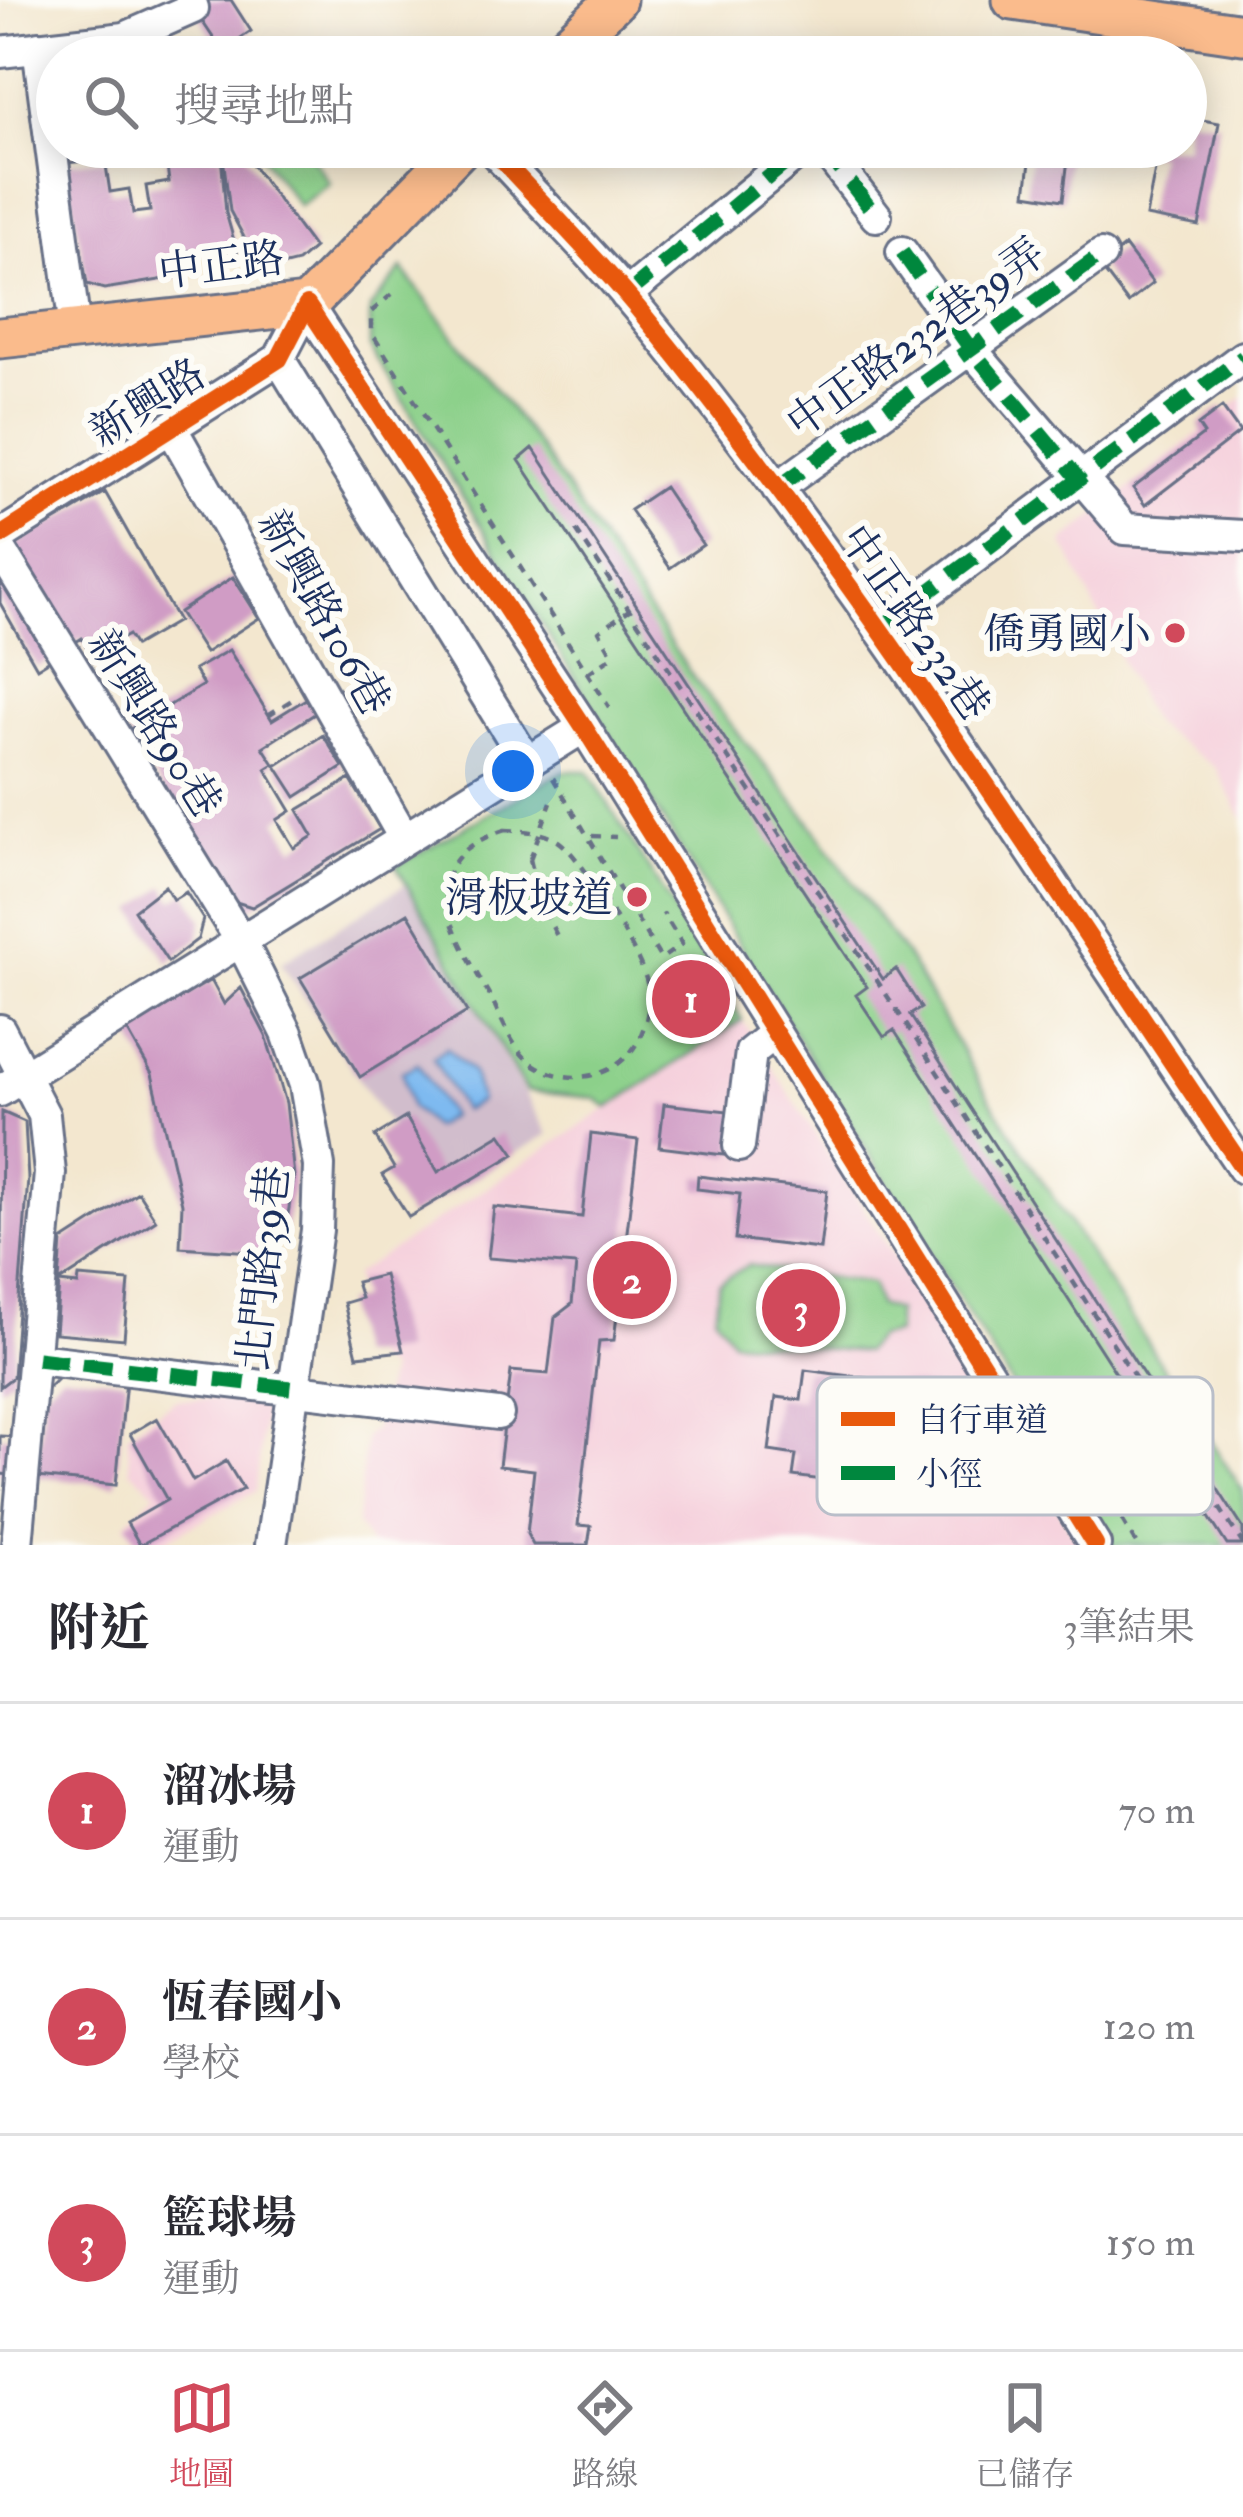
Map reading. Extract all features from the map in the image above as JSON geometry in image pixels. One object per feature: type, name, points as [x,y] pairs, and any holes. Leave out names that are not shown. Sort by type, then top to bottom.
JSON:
[{"type":"main road","points":[[577,36],[616,0]]},
{"type":"main road","points":[[1013,0],[1175,11],[1243,34]]},
{"type":"main road","name":"中正路","points":[[0,338],[307,305],[441,168]]},
{"type":"street","points":[[129,36],[193,8]]},
{"type":"street","points":[[0,52],[36,47]]},
{"type":"street","points":[[54,168],[75,329]]},
{"type":"street","name":"中正路232巷","points":[[509,168],[626,296],[777,488],[879,628],[1243,1168]]},
{"type":"street","points":[[626,296],[780,168]]},
{"type":"street","points":[[839,168],[876,216]]},
{"type":"street","points":[[902,251],[970,348],[1125,530],[1243,536]]},
{"type":"street","name":"中正路232巷39弄","points":[[777,488],[1101,255]]},
{"type":"street","points":[[307,305],[584,727],[990,1377]]},
{"type":"street","name":"新興路","points":[[0,536],[279,358],[307,305]]},
{"type":"street","points":[[879,628],[1243,357]]},
{"type":"street","points":[[279,358],[540,770]]},
{"type":"street","name":"新興路106巷","points":[[172,429],[403,836]]},
{"type":"street","name":"新興路90巷","points":[[0,549],[241,941]]},
{"type":"street","points":[[13,1085],[150,993],[241,941],[403,836],[540,770],[584,727]]},
{"type":"street","name":"北門路39巷","points":[[241,941],[293,1050],[319,1166],[317,1229],[271,1545]]},
{"type":"street","points":[[0,1030],[13,1085],[44,1115],[50,1173],[17,1545]]},
{"type":"street","points":[[739,1146],[751,1052],[775,1034]]},
{"type":"street","points":[[37,1359],[499,1414]]},
{"type":"street","points":[[1076,1515],[1095,1545]]},
{"type":"path","points":[[576,530],[1135,1377]]},
{"type":"path","points":[[588,673],[613,656],[599,631],[629,610]]},
{"type":"path","points":[[540,770],[563,792],[592,836],[592,849],[661,958],[682,944],[659,908]]},
{"type":"path","points":[[557,936],[540,903],[530,859],[551,802],[563,792]]},
{"type":"path","points":[[505,830],[557,840],[575,855],[593,887],[645,976],[650,1004],[636,1049],[594,1077],[566,1078],[524,1058],[448,924],[444,896],[449,871],[464,852],[480,838],[505,830]]},
{"type":"path","points":[[592,836],[614,834],[626,853]]},
{"type":"path","points":[[593,887],[609,879]]},
{"type":"path","points":[[1213,1498],[1243,1544]]},
{"type":"shaded area","name":"僑勇國小","points":[[1243,397],[1243,820],[1216,768],[1152,724],[1063,542]]},
{"type":"shaded area","points":[[405,885],[548,1134],[409,1217],[382,1175],[394,1167],[375,1136],[390,1126],[281,963]]},
{"type":"shaded area","points":[[742,1020],[972,1377],[817,1377],[817,1515],[1061,1515],[1080,1545],[370,1545],[357,1525],[365,1436],[374,1429],[389,1371],[374,1360],[354,1275]]},
{"type":"shaded area","points":[[176,1399],[255,1400],[264,1413],[256,1491],[156,1545],[138,1545],[125,1523],[156,1493],[130,1470],[127,1434]]},
{"type":"green space","points":[[270,168],[319,168],[330,183],[299,206]]},
{"type":"green space","points":[[402,269],[538,445],[695,680],[800,809],[911,963],[992,1103],[1169,1377],[1007,1377],[370,347],[370,308]]},
{"type":"green space","points":[[564,771],[588,771],[742,1020],[608,1108],[595,1098],[526,1091],[396,866]]},
{"type":"green space","points":[[748,1265],[872,1284],[878,1305],[896,1311],[896,1334],[877,1337],[864,1352],[732,1340],[715,1316],[719,1283]]},
{"type":"green space","points":[[1213,1445],[1243,1491],[1243,1545],[1111,1545],[1092,1515],[1213,1515]]},
{"type":"water","points":[[447,1048],[473,1073],[480,1101],[463,1111],[433,1058]]},
{"type":"water","points":[[418,1064],[450,1116],[433,1127],[411,1107],[402,1072]]},
{"type":"building","points":[[188,0],[231,0],[251,31],[244,36],[212,36]]},
{"type":"building","points":[[1207,121],[1219,123],[1199,226],[1146,216],[1155,168],[1207,168]]},
{"type":"building","points":[[67,168],[106,168],[110,192],[129,189],[133,213],[150,211],[146,186],[169,182],[167,168],[222,168],[226,213],[237,251],[180,251],[184,276],[104,289],[87,284]]},
{"type":"building","points":[[224,168],[255,168],[314,248],[298,262],[262,271],[230,211]]},
{"type":"building","points":[[1029,168],[1067,168],[1063,200],[1026,194]]},
{"type":"building","points":[[1125,246],[1153,283],[1128,303],[1100,266]]},
{"type":"building","points":[[1222,407],[1240,432],[1145,505],[1133,488],[1204,434],[1198,425]]},
{"type":"building","points":[[533,448],[883,979],[896,969],[921,1008],[910,1015],[1145,1377],[1118,1377],[894,1030],[884,1037],[856,995],[867,987],[519,460]]},
{"type":"building","points":[[664,487],[703,545],[670,568],[630,510]]},
{"type":"building","points":[[105,492],[178,621],[135,646],[128,635],[92,656],[82,638],[71,645],[13,546]]},
{"type":"building","points":[[0,565],[53,658],[37,668],[0,603]]},
{"type":"building","points":[[233,577],[259,618],[205,653],[179,612]]},
{"type":"building","points":[[229,650],[272,720],[306,699],[316,713],[263,747],[274,764],[266,769],[291,811],[277,820],[294,848],[313,836],[298,810],[350,779],[380,829],[252,907],[230,900],[127,731],[203,685],[194,670]]},
{"type":"building","points":[[323,735],[343,767],[296,797],[276,766]]},
{"type":"building","points":[[165,886],[173,900],[186,892],[203,919],[198,939],[168,962],[134,910]]},
{"type":"building","points":[[408,913],[467,1012],[360,1077],[300,978]]},
{"type":"building","points":[[211,980],[224,1004],[241,988],[266,1036],[286,1103],[294,1176],[285,1234],[270,1232],[266,1253],[180,1247],[182,1204],[152,1074],[127,1030]]},
{"type":"building","points":[[664,1104],[737,1112],[732,1156],[659,1147]]},
{"type":"building","points":[[2,1112],[25,1122],[28,1179],[13,1377],[0,1387]]},
{"type":"building","points":[[406,1117],[438,1172],[501,1134],[515,1154],[409,1217],[382,1175],[394,1168],[375,1136]]},
{"type":"building","points":[[591,1134],[638,1140],[614,1340],[599,1341],[578,1525],[591,1526],[588,1545],[533,1545],[527,1534],[534,1470],[499,1466],[511,1371],[548,1374],[555,1317],[572,1304],[576,1265],[488,1258],[494,1207],[582,1217]]},
{"type":"building","points":[[698,1176],[827,1191],[820,1249],[735,1239],[740,1194],[697,1189]]},
{"type":"building","points":[[138,1192],[156,1220],[59,1282],[62,1241]]},
{"type":"building","points":[[384,1275],[403,1351],[357,1356],[344,1303],[361,1298],[356,1282]]},
{"type":"building","points":[[79,1277],[129,1281],[124,1339],[55,1333],[59,1283],[78,1285]]},
{"type":"building","points":[[805,1370],[858,1377],[817,1377],[817,1479],[793,1476],[796,1455],[769,1451],[776,1397],[801,1400]]},
{"type":"building","points":[[62,1374],[126,1380],[116,1485],[36,1477],[44,1392]]},
{"type":"building","points":[[157,1418],[193,1481],[226,1461],[243,1489],[140,1545],[127,1523],[167,1500],[130,1434]]},
{"type":"building","points":[[0,1436],[17,1437],[13,1475],[0,1474]]},
{"type":"building","points":[[1213,1482],[1243,1528],[1243,1545],[1227,1545],[1208,1515],[1213,1515]]},
{"type":"marked path","points":[[626,295],[780,168]]},
{"type":"marked path","points":[[839,168],[876,216]]},
{"type":"marked path","points":[[902,252],[970,348],[1081,482]]},
{"type":"marked path","points":[[777,488],[1101,255]]},
{"type":"marked path","points":[[879,629],[1243,357]]},
{"type":"marked path","points":[[37,1359],[291,1388]]},
{"type":"cycle path","points":[[510,168],[630,299],[806,527],[955,738],[1243,1168]]},
{"type":"cycle path","points":[[0,536],[279,359],[307,305],[584,727],[990,1377]]},
{"type":"cycle path","points":[[1076,1515],[1095,1545]]},
{"type":"place","name":"僑勇國小","points":[[1175,633]]},
{"type":"place","name":"滑板坡道","points":[[637,897]]},
{"type":"place","name":"溜冰場","points":[[691,999]]},
{"type":"place","name":"恆春國小","points":[[632,1280]]},
{"type":"place","name":"籃球場","points":[[801,1308]]}]
